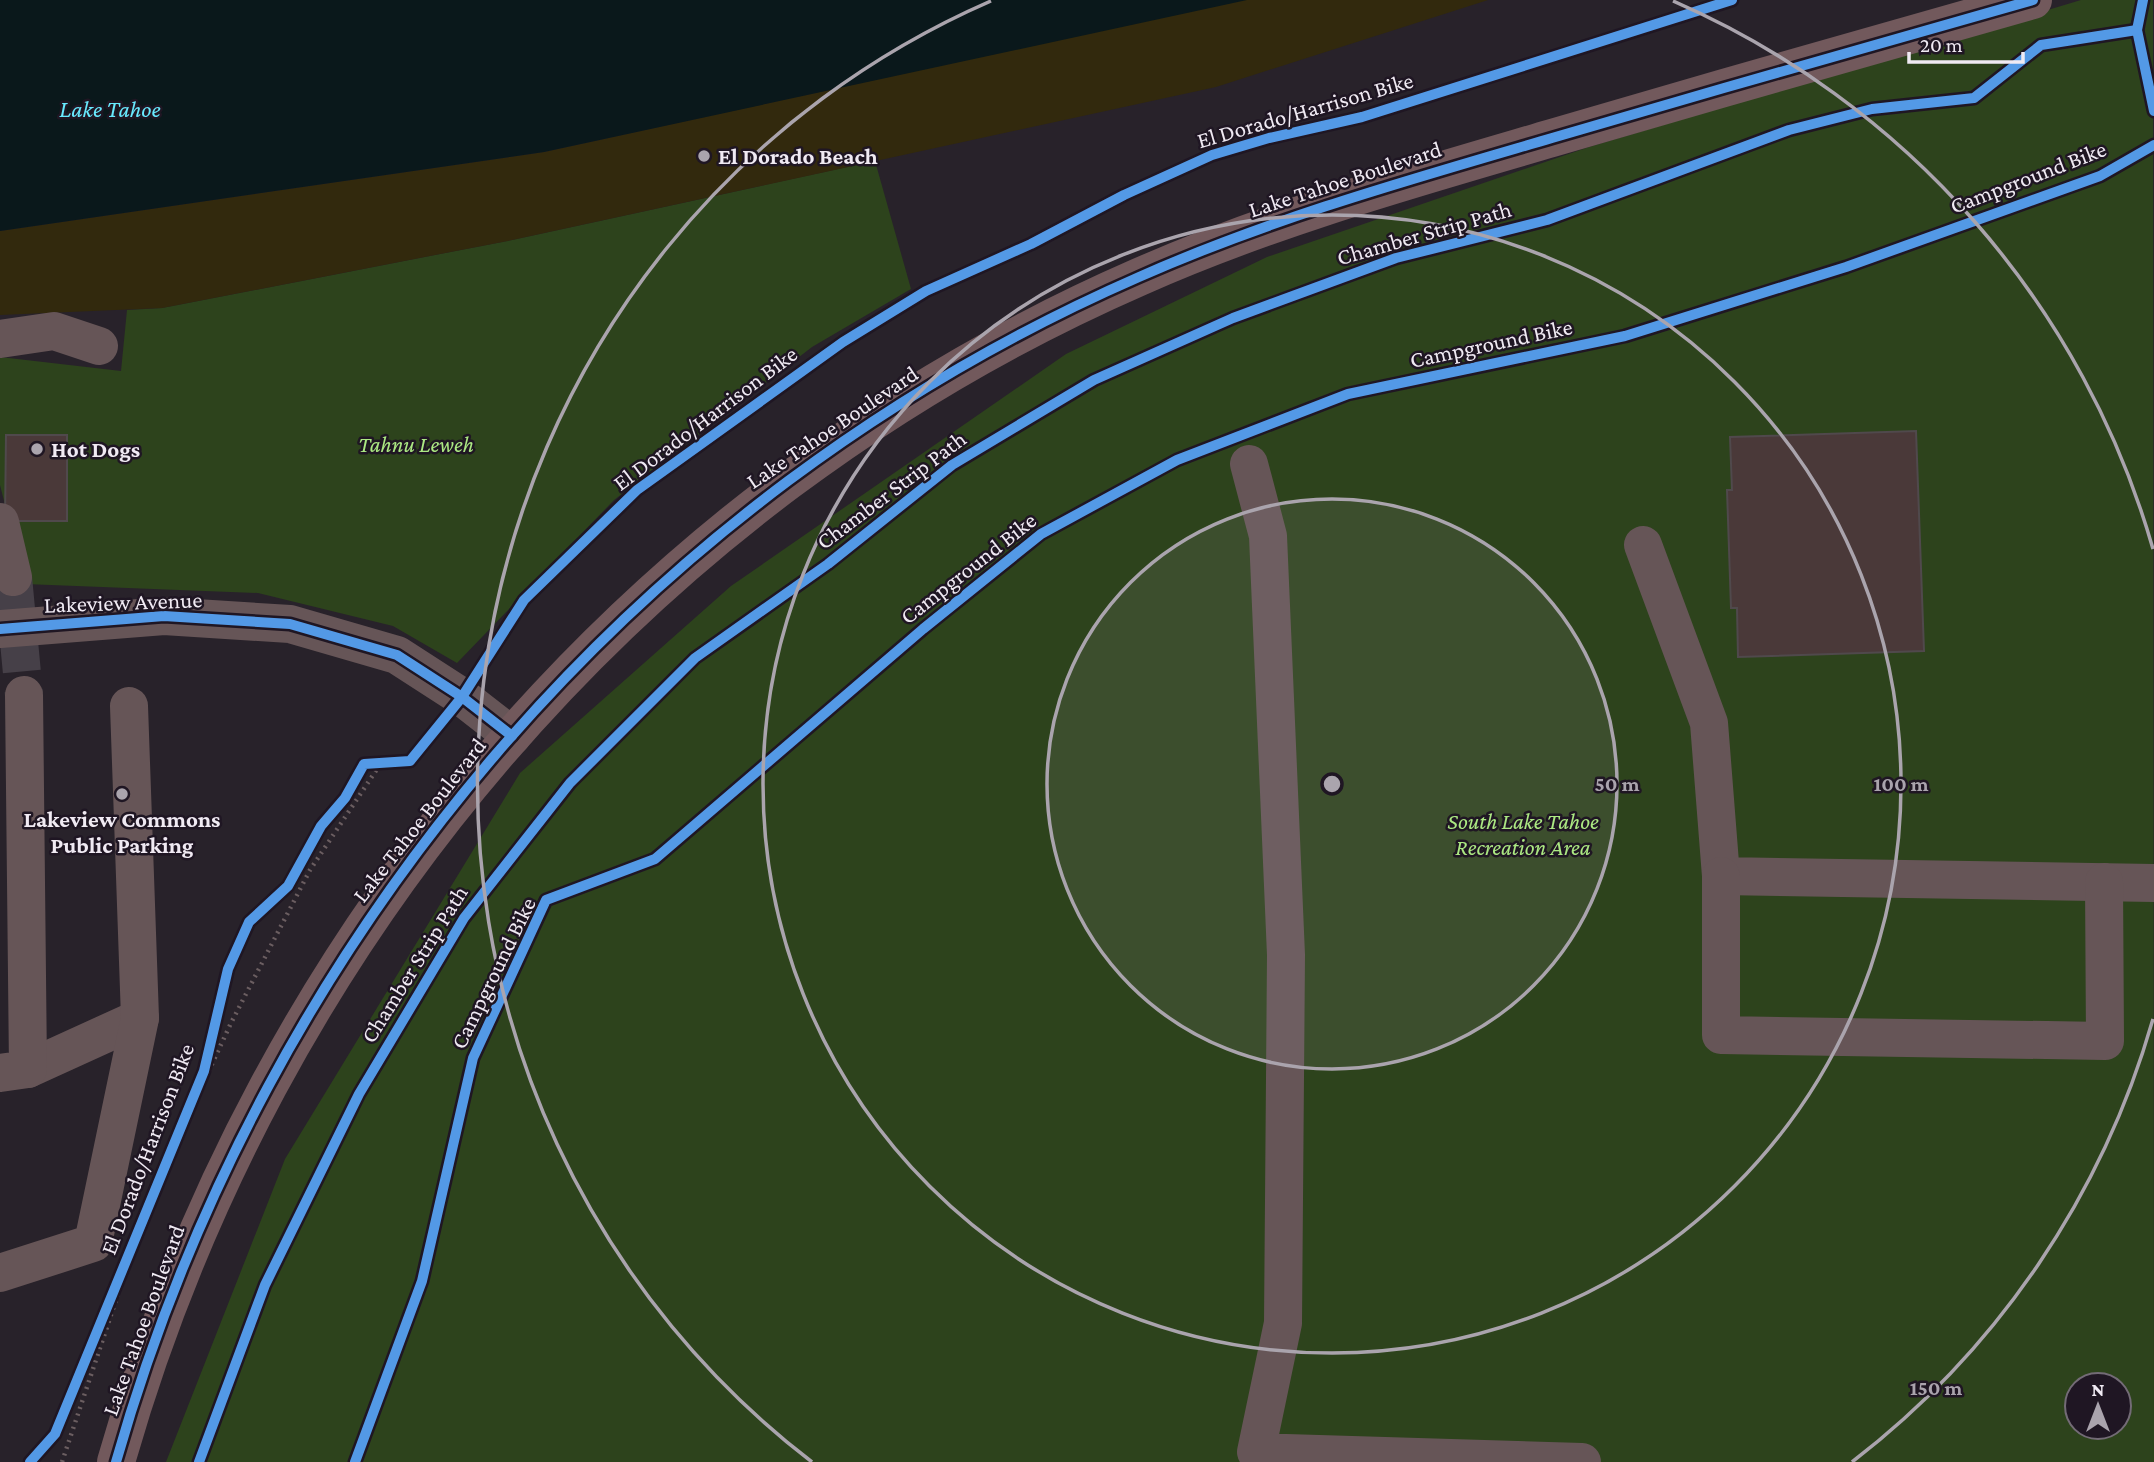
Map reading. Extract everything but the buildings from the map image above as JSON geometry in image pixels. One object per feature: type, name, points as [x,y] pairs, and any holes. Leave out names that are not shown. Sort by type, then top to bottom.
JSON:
[{"type":"highway","name":"Lake Tahoe Boulevard","points":[[116,1462],[151,1348],[225,1170],[280,1063],[347,950],[382,898],[456,801],[512,736],[650,595],[701,547],[757,503],[813,461],[926,387],[1079,304],[1204,249],[1364,193],[2033,0]]},
{"type":"street","points":[[0,339],[54,331],[99,345]]},
{"type":"street","points":[[1249,464],[1268,536],[1286,955],[1283,1323],[1256,1452],[1582,1462]]},
{"type":"street","points":[[0,522],[13,577]]},
{"type":"street","points":[[1643,545],[1709,723],[1721,876],[1721,1035],[2105,1041],[2104,882]]},
{"type":"street","name":"Lakeview Avenue","points":[[0,629],[164,616],[290,624],[397,655],[462,697],[512,736]]},
{"type":"street","points":[[24,695],[14,1071],[139,1018]]},
{"type":"street","points":[[0,1273],[93,1243],[139,1018],[129,706]]},
{"type":"street","points":[[1721,876],[2154,883]]},
{"type":"path","points":[[363,764],[386,763]]},
{"type":"path","points":[[134,1248],[155,1187],[237,1012],[310,870],[386,763]]},
{"type":"path","points":[[337,807],[357,776]]},
{"type":"path","points":[[288,886],[301,862]]},
{"type":"path","points":[[62,1462],[129,1260]]},
{"type":"green space","name":"South Lake Tahoe Recreation Area","points":[[2081,0],[2153,0],[2154,1462],[166,1462],[285,1159],[520,773],[731,586],[1066,354],[1267,257],[1589,147]]},
{"type":"green space","name":"Tahnu Leweh","points":[[875,161],[911,289],[812,347],[614,500],[457,663],[393,626],[258,593],[25,584],[0,485],[0,357],[121,371],[127,310],[162,308],[512,240]]},
{"type":"sand","name":"El Dorado Beach","points":[[1240,0],[1488,0],[1216,87],[512,240],[162,308],[0,315],[0,231],[544,152]]},
{"type":"water","name":"Lake Tahoe","points":[[0,0],[1247,0],[544,152],[0,231]]},
{"type":"tunnel","points":[[13,577],[24,695]]},
{"type":"cycle path","name":"El Dorado/Harrison Bike","points":[[30,1462],[55,1434],[204,1071],[228,969],[249,922],[288,886],[321,826],[345,798],[364,764],[410,761],[462,697],[524,600],[637,490],[843,342],[926,291],[1031,244],[1124,195],[1212,155],[1269,138],[1362,117],[1732,0]]},
{"type":"cycle path","points":[[116,1462],[182,1270],[268,1087],[373,915],[495,755],[634,610],[788,481],[957,369],[1139,277],[1240,236],[1447,169],[2033,0]]},
{"type":"cycle path","points":[[2143,0],[2137,30],[2154,111]]},
{"type":"cycle path","name":"Chamber Strip Path","points":[[199,1462],[265,1285],[359,1094],[464,918],[570,783],[695,658],[828,564],[952,465],[1094,380],[1233,318],[1396,258],[1547,220],[1789,130],[1872,109],[1974,98],[2041,45],[2137,30]]},
{"type":"cycle path","name":"Campground Bike","points":[[355,1462],[422,1281],[473,1058],[546,900],[655,859],[923,629],[1041,534],[1177,460],[1348,394],[1625,336],[1846,267],[2100,176],[2154,145]]},
{"type":"cycle path","points":[[0,629],[164,616],[290,624],[397,655],[462,697],[512,736]]},
{"type":"place","name":"El Dorado Beach","points":[[704,156]]},
{"type":"place","name":"Hot Dogs","points":[[37,449]]},
{"type":"place","name":"Lakeview Commons Public Parking","points":[[122,794]]}]
